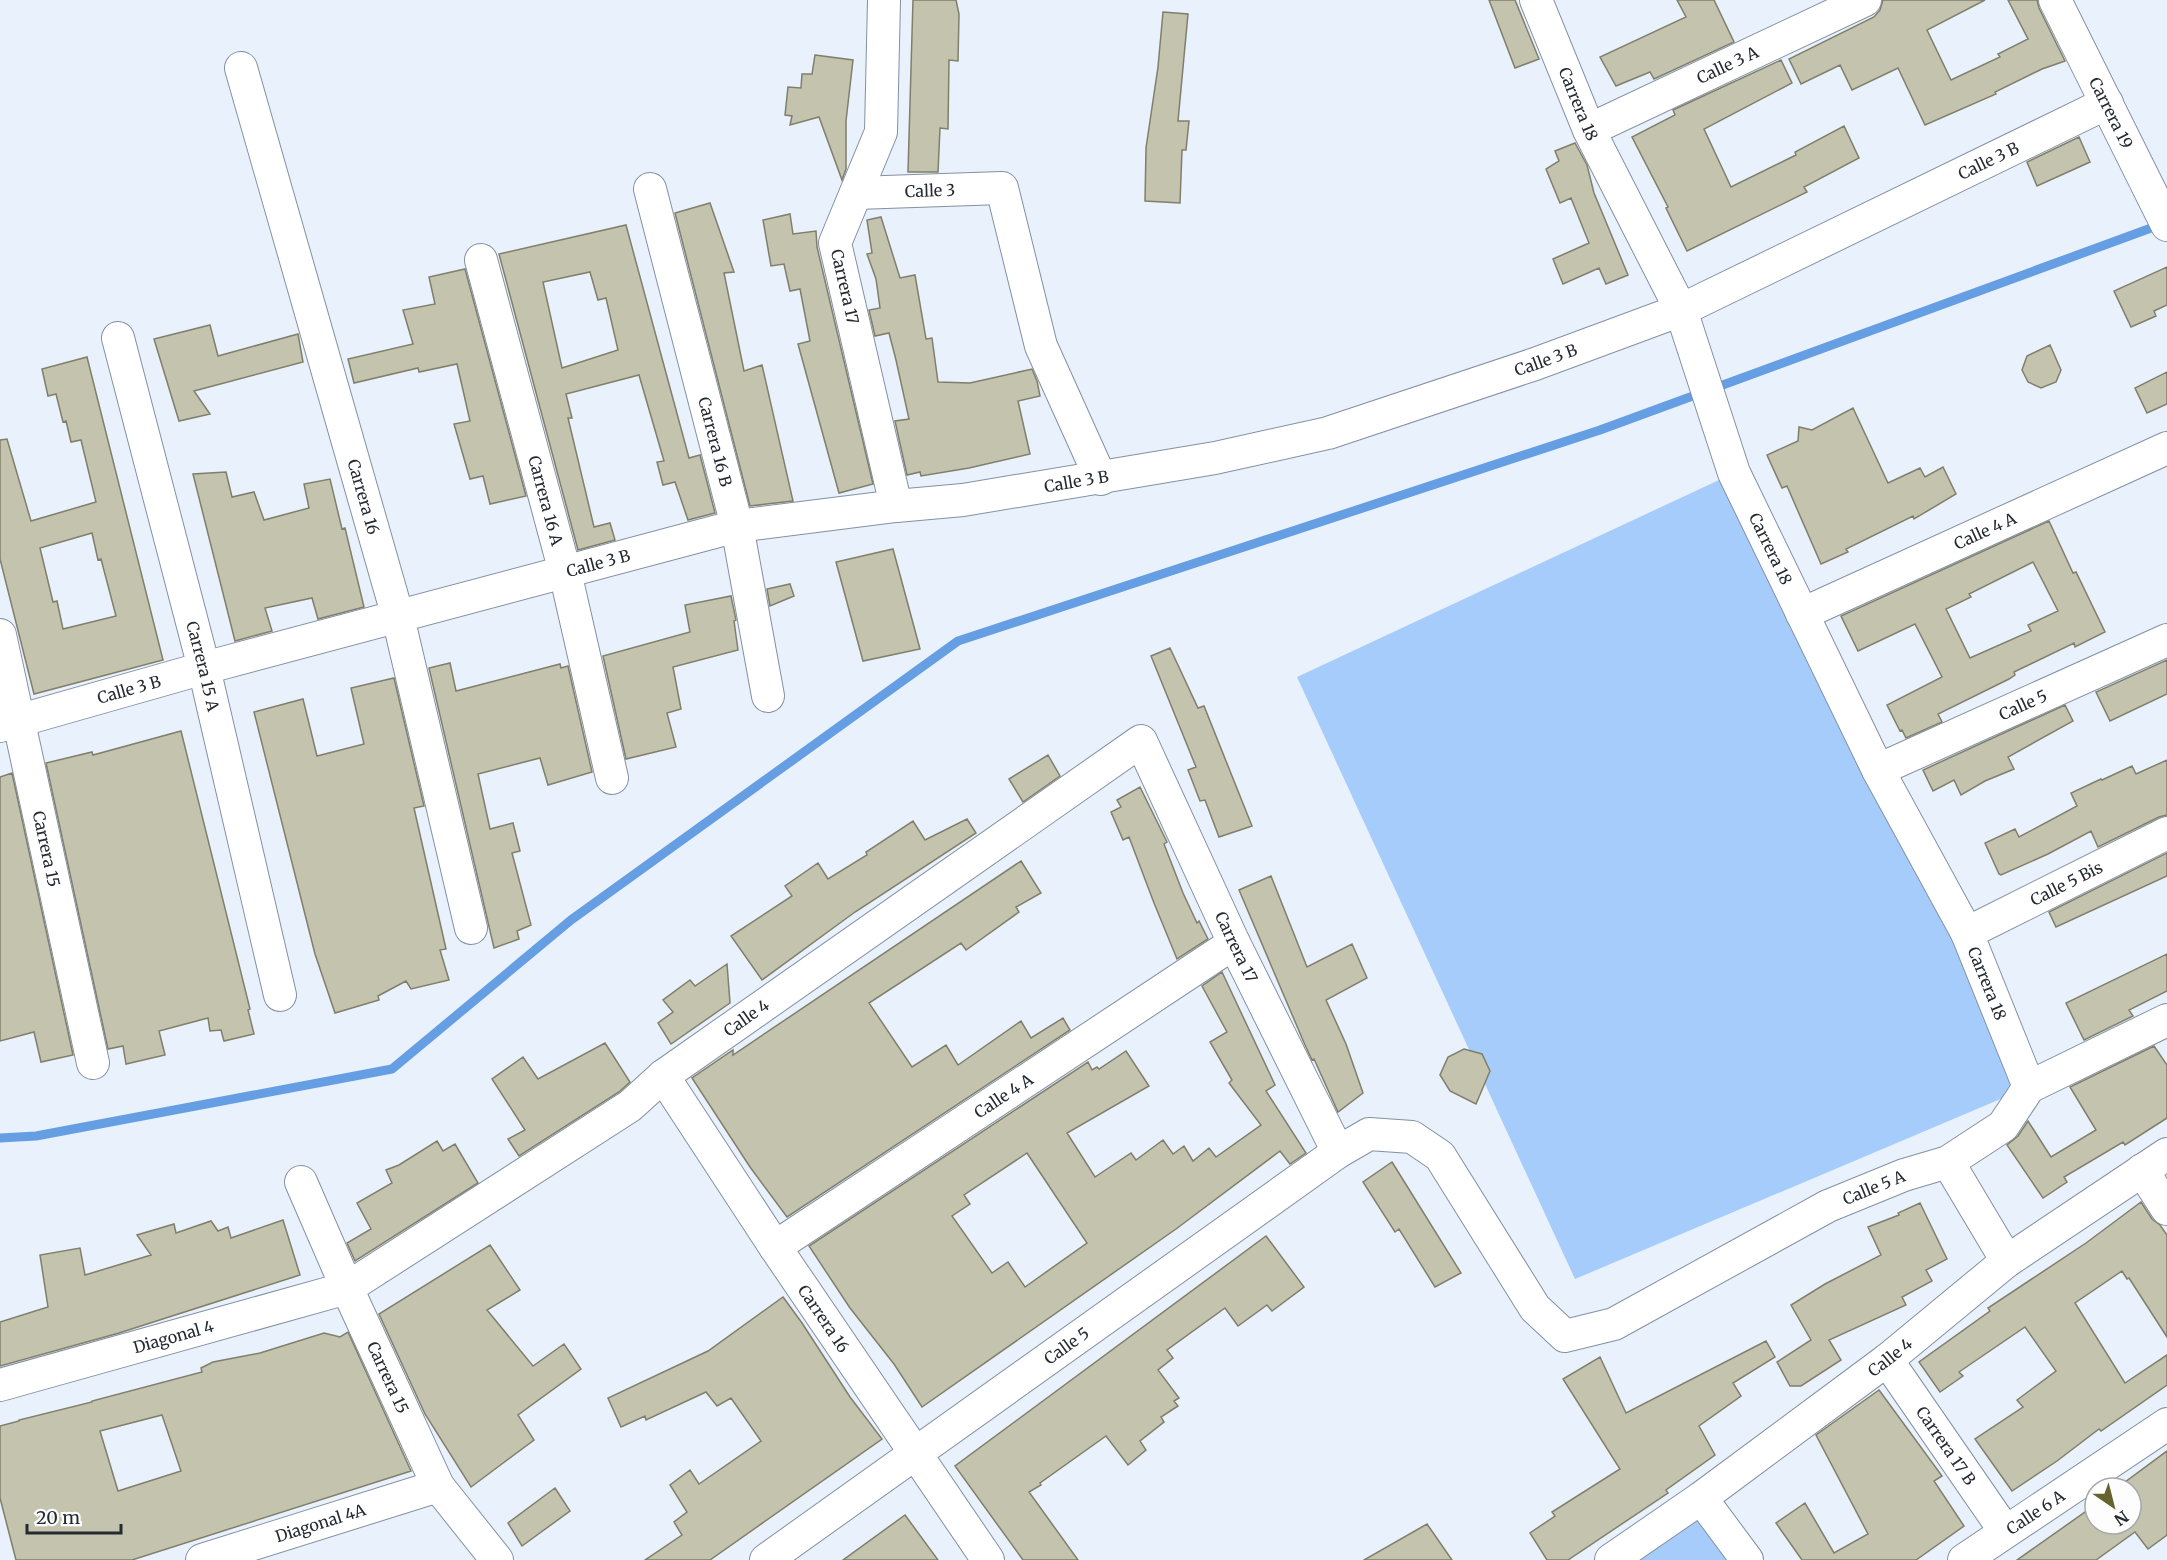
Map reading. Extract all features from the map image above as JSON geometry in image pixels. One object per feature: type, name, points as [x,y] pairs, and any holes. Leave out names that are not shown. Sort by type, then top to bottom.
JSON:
[{"type":"street","name":"Carrera 17","points":[[884,0],[881,132],[835,243],[896,506]]},
{"type":"street","name":"Carrera 18","points":[[1536,0],[1589,130],[1681,310],[1734,473],[1878,770],[1967,933],[2029,1087]]},
{"type":"street","name":"Calle 3 A","points":[[1589,130],[1865,0]]},
{"type":"street","name":"Carrera 19","points":[[2055,0],[2167,225]]},
{"type":"street","name":"Carrera 16","points":[[241,68],[398,616],[471,928]]},
{"type":"street","name":"Calle 3 B","points":[[10,724],[204,668],[737,526],[896,506],[963,501],[1215,458],[1328,433],[1535,364],[1681,310],[2107,103]]},
{"type":"street","name":"Calle 3","points":[[856,193],[1002,188],[1041,346],[1101,479]]},
{"type":"street","name":"Carrera 16 B","points":[[650,189],[737,526],[768,696]]},
{"type":"street","name":"Carrera 16 A","points":[[481,260],[565,572],[612,778]]},
{"type":"street","name":"Carrera 15 A","points":[[118,338],[204,668],[280,995]]},
{"type":"street","name":"Calle 4 A","points":[[1802,614],[2167,448]]},
{"type":"street","name":"Carrera 15","points":[[0,634],[10,724],[93,1063]]},
{"type":"street","name":"Calle 5","points":[[1878,770],[2167,640]]},
{"type":"street","name":"Carrera 17","points":[[1141,741],[1234,943],[1338,1152]]},
{"type":"street","name":"Calle 4","points":[[347,1288],[630,1106],[663,1076],[1141,741]]},
{"type":"street","name":"Calle 5 Bis","points":[[1967,933],[2167,833]]},
{"type":"street","name":"Calle 4 A","points":[[775,1247],[1234,943]]},
{"type":"street","points":[[2029,1087],[2167,1020]]},
{"type":"street","name":"Carrera 16","points":[[663,1076],[775,1247],[988,1560]]},
{"type":"street","name":"Calle 5 A","points":[[1565,1336],[1614,1324],[1828,1206],[1904,1175],[1948,1161],[2003,1126],[2029,1087]]},
{"type":"street","name":"Calle 5","points":[[766,1560],[1338,1152],[1369,1134],[1412,1137],[1440,1156],[1535,1308],[1565,1336]]},
{"type":"street","points":[[1948,1161],[2007,1260]]},
{"type":"street","name":"Calle 4","points":[[1611,1560],[1701,1498],[1887,1360],[2007,1260],[2155,1162]]},
{"type":"street","points":[[2155,1162],[2167,1209]]},
{"type":"street","name":"Carrera 15","points":[[301,1182],[438,1486],[497,1560]]},
{"type":"street","name":"Diagonal 4","points":[[0,1385],[347,1288]]},
{"type":"street","name":"Carrera 17 B","points":[[1887,1360],[2005,1531]]},
{"type":"street","name":"Calle 6 A","points":[[1964,1560],[2167,1424]]},
{"type":"street","name":"Diagonal 4A","points":[[202,1560],[438,1486]]},
{"type":"street","points":[[1701,1498],[1747,1560]]},
{"type":"shaded area","points":[[1734,473],[2029,1087],[1575,1279],[1297,677]]},
{"type":"shaded area","points":[[1701,1498],[1747,1560],[1611,1560]]},
{"type":"building","points":[[913,0],[956,0],[959,14],[958,61],[949,60],[948,129],[940,128],[938,172],[908,172]]},
{"type":"building","points":[[1489,0],[1515,0],[1539,59],[1515,68]]},
{"type":"building","points":[[1677,0],[1714,0],[1734,42],[1654,79],[1650,72],[1616,86],[1600,57],[1686,17]]},
{"type":"building","points":[[1883,0],[1985,0],[1927,30],[1951,80],[2000,57],[1998,54],[2028,39],[2008,0],[2037,0],[2065,61],[2042,69],[1995,92],[1996,94],[1925,125],[1898,68],[1852,90],[1840,65],[1801,84],[1789,59],[1874,17],[1880,10]]},
{"type":"building","points":[[1163,12],[1188,14],[1178,121],[1189,121],[1186,150],[1182,150],[1180,203],[1145,201],[1146,148],[1158,67]]},
{"type":"building","points":[[815,55],[853,60],[846,121],[846,169],[842,180],[819,117],[790,125],[792,116],[785,115],[788,87],[801,88],[802,74],[812,74]]},
{"type":"building","points":[[1781,60],[1792,83],[1704,129],[1731,187],[1796,155],[1795,152],[1844,126],[1859,158],[1804,187],[1807,192],[1687,251],[1666,208],[1668,207],[1632,137],[1675,115],[1673,110]]},
{"type":"building","points":[[2079,137],[2090,162],[2037,186],[2027,162]]},
{"type":"building","points":[[1575,143],[1587,165],[1594,193],[1628,275],[1606,284],[1599,268],[1563,284],[1553,259],[1589,243],[1571,198],[1560,203],[1546,169],[1559,161],[1555,151]]},
{"type":"building","points":[[710,203],[734,272],[724,273],[744,371],[762,365],[793,501],[750,506],[675,213]]},
{"type":"building","points":[[790,214],[793,234],[816,231],[817,247],[873,484],[839,493],[798,344],[810,341],[800,289],[790,291],[784,264],[771,266],[763,220]]},
{"type":"building","points":[[881,217],[900,278],[915,275],[926,339],[932,338],[938,382],[970,383],[1032,369],[1040,396],[1018,401],[1030,454],[969,468],[921,476],[920,472],[907,475],[895,421],[909,419],[896,360],[889,333],[875,336],[869,310],[880,308],[876,279],[867,254],[872,253],[867,220]]},
{"type":"building","points":[[626,225],[689,458],[700,455],[715,513],[688,520],[675,482],[663,485],[657,462],[664,461],[639,375],[566,394],[572,418],[568,418],[594,527],[610,523],[615,540],[578,550],[499,254]],"holes":[[[590,272],[598,300],[606,298],[618,350],[562,368],[543,282]]]},
{"type":"building","points":[[2167,267],[2167,305],[2154,311],[2156,316],[2131,327],[2114,291]]},
{"type":"building","points":[[465,269],[526,496],[490,504],[483,476],[470,479],[454,424],[470,421],[457,364],[419,372],[418,368],[354,383],[348,359],[413,344],[403,310],[435,304],[429,277]]},
{"type":"building","points":[[210,325],[218,356],[298,334],[303,362],[194,391],[210,414],[179,421],[154,339]]},
{"type":"building","points":[[2050,345],[2061,370],[2056,382],[2041,388],[2028,382],[2022,370],[2027,356]]},
{"type":"building","points":[[87,357],[163,660],[34,694],[0,559],[0,440],[7,439],[31,521],[96,502],[81,440],[71,442],[56,394],[48,396],[42,369]],"holes":[[[92,533],[98,560],[101,559],[116,616],[63,629],[57,601],[53,602],[40,548]]]},
{"type":"building","points":[[2167,372],[2167,404],[2147,413],[2135,388]]},
{"type":"building","points":[[1853,408],[1888,483],[1920,468],[1925,477],[1943,467],[1956,494],[1914,519],[1913,516],[1846,549],[1848,552],[1821,564],[1787,486],[1782,488],[1767,455],[1798,441],[1799,427],[1812,430]]},
{"type":"building","points":[[226,472],[232,497],[254,492],[264,520],[309,508],[304,484],[330,479],[342,529],[345,528],[364,607],[318,619],[312,598],[265,608],[272,631],[235,641],[193,474]]},
{"type":"building","points":[[2049,521],[2073,573],[2076,572],[2105,632],[2075,647],[2074,643],[2014,672],[2015,675],[2009,679],[1938,714],[1942,722],[1906,738],[1887,705],[1942,677],[1915,624],[1858,651],[1841,616]],"holes":[[[2033,562],[2058,611],[2028,625],[2031,631],[1970,658],[1946,609],[1971,597],[1969,594]]]},
{"type":"building","points":[[893,549],[920,649],[863,661],[836,562]]},
{"type":"building","points":[[790,584],[794,596],[770,606],[767,589]]},
{"type":"building","points":[[731,596],[736,620],[734,621],[738,650],[673,667],[681,709],[667,713],[676,747],[626,759],[603,656],[690,632],[685,605]]},
{"type":"building","points":[[1170,648],[1198,708],[1204,706],[1252,826],[1219,837],[1205,800],[1200,801],[1188,770],[1196,767],[1151,656]]},
{"type":"building","points":[[2167,660],[2167,694],[2110,721],[2096,692]]},
{"type":"building","points":[[450,663],[456,691],[560,664],[561,668],[568,666],[592,772],[548,785],[540,758],[478,774],[490,829],[513,823],[520,851],[512,853],[531,925],[517,931],[519,939],[494,948],[429,668]]},
{"type":"building","points":[[394,678],[424,806],[414,808],[446,949],[440,950],[449,980],[411,989],[406,981],[378,996],[379,1000],[335,1013],[315,954],[254,712],[303,699],[317,756],[364,744],[351,688]]},
{"type":"building","points":[[2065,705],[2073,721],[2008,757],[2014,769],[1985,781],[1961,795],[1954,780],[1933,791],[1923,770]]},
{"type":"building","points":[[181,731],[250,1009],[248,1010],[254,1034],[224,1041],[221,1030],[210,1031],[208,1018],[159,1031],[165,1055],[126,1064],[123,1046],[108,1049],[46,763],[92,752],[93,755]]},
{"type":"building","points":[[1048,755],[1060,776],[1023,802],[1009,779]]},
{"type":"building","points":[[2167,760],[2167,815],[2098,847],[2091,831],[2048,854],[1999,874],[1985,843],[2015,829],[2019,837],[2077,806],[2071,793],[2101,779],[2132,766],[2136,774]]},
{"type":"building","points":[[12,773],[73,1055],[41,1062],[34,1032],[0,1041],[0,777]]},
{"type":"building","points":[[1140,787],[1167,842],[1164,844],[1183,893],[1197,923],[1199,921],[1208,939],[1177,959],[1129,837],[1123,840],[1111,812],[1121,807],[1117,800]]},
{"type":"building","points":[[967,819],[976,833],[855,912],[762,980],[731,936],[792,896],[785,886],[818,863],[828,879],[867,855],[866,852],[913,821],[925,840]]},
{"type":"building","points":[[2167,853],[2167,876],[2056,927],[2049,912]]},
{"type":"building","points":[[1021,861],[1041,893],[1016,907],[1019,912],[966,950],[961,943],[869,1003],[912,1067],[946,1045],[958,1065],[1021,1021],[1031,1038],[1063,1018],[1070,1030],[787,1217],[750,1167],[692,1078],[733,1050],[733,1055]]},
{"type":"building","points":[[1271,876],[1307,967],[1352,944],[1367,978],[1326,1000],[1346,1044],[1363,1093],[1338,1112],[1314,1059],[1312,1060],[1305,1045],[1239,890]]},
{"type":"building","points":[[2167,954],[2167,991],[2129,1010],[2133,1016],[2084,1040],[2066,1003]]},
{"type":"building","points":[[727,964],[730,1003],[671,1044],[658,1023],[673,1012],[663,1000],[690,980],[695,986]]},
{"type":"building","points":[[1222,972],[1275,1085],[1266,1091],[1306,1153],[1290,1164],[1280,1151],[1176,1229],[922,1407],[894,1364],[850,1308],[809,1246],[1088,1062],[1092,1070],[1097,1067],[1099,1069],[1126,1051],[1149,1086],[1067,1133],[1095,1177],[1131,1153],[1136,1160],[1163,1140],[1173,1154],[1184,1146],[1193,1161],[1209,1148],[1216,1157],[1261,1125],[1229,1083],[1232,1080],[1210,1042],[1227,1032],[1202,986]],"holes":[[[1027,1153],[1087,1243],[1025,1287],[1008,1262],[992,1273],[952,1216],[970,1204],[964,1195]]]},
{"type":"building","points":[[605,1043],[630,1082],[619,1092],[519,1156],[508,1139],[525,1130],[492,1079],[523,1057],[538,1079]]},
{"type":"building","points":[[2154,1046],[2167,1065],[2167,1118],[2125,1145],[2123,1142],[2064,1177],[2067,1182],[2043,1198],[2007,1145],[2018,1136],[2028,1121],[2051,1157],[2096,1130],[2070,1087]]},
{"type":"building","points":[[1464,1049],[1482,1054],[1490,1071],[1476,1104],[1450,1091],[1440,1075],[1448,1057]]},
{"type":"building","points":[[437,1141],[443,1151],[455,1144],[478,1183],[355,1261],[347,1243],[371,1229],[357,1203],[392,1183],[386,1170],[399,1165]]},
{"type":"building","points":[[1392,1162],[1461,1273],[1435,1287],[1399,1229],[1395,1232],[1363,1182]]},
{"type":"building","points":[[2141,1202],[2152,1219],[2167,1235],[2167,1337],[2129,1278],[2127,1279],[2122,1271],[2075,1303],[2125,1383],[2167,1355],[2167,1385],[2101,1431],[2099,1429],[2012,1491],[1975,1439],[2023,1407],[2017,1400],[2056,1371],[2025,1327],[1959,1372],[1963,1376],[1940,1392],[1919,1362],[1990,1311],[1988,1308],[2086,1243]]},
{"type":"building","points":[[1920,1203],[1947,1259],[1926,1270],[1932,1281],[1902,1297],[1906,1305],[1829,1340],[1841,1360],[1801,1386],[1790,1386],[1777,1362],[1811,1340],[1791,1305],[1825,1284],[1881,1255],[1868,1227],[1899,1215],[1898,1213]]},
{"type":"building","points":[[283,1220],[300,1275],[119,1333],[0,1366],[0,1322],[48,1307],[40,1255],[80,1248],[85,1275],[151,1255],[137,1235],[174,1224],[176,1233],[211,1221],[218,1231],[228,1227],[231,1238]]},
{"type":"building","points":[[1266,1236],[1304,1287],[1272,1311],[1267,1305],[1238,1326],[1225,1308],[1167,1350],[1173,1358],[1158,1370],[1179,1398],[1174,1401],[1178,1406],[1161,1417],[1164,1422],[1140,1441],[1146,1450],[1128,1465],[1106,1436],[1029,1492],[1078,1560],[1023,1560],[955,1466]]},
{"type":"building","points":[[490,1245],[520,1290],[487,1310],[533,1366],[564,1344],[581,1369],[518,1415],[534,1440],[471,1487],[425,1414],[379,1314]]},
{"type":"building","points":[[783,1297],[850,1397],[882,1439],[710,1560],[645,1560],[682,1535],[674,1522],[687,1512],[670,1485],[690,1470],[699,1484],[761,1441],[731,1398],[717,1406],[706,1392],[646,1420],[645,1416],[621,1427],[608,1398],[708,1351]]},
{"type":"building","points":[[348,1332],[411,1471],[132,1560],[16,1560],[0,1498],[0,1426],[202,1372],[201,1368],[213,1362],[260,1353],[324,1333],[340,1337]],"holes":[[[162,1415],[181,1471],[118,1491],[100,1431]]]},
{"type":"building","points":[[1766,1341],[1775,1357],[1733,1383],[1741,1396],[1699,1426],[1715,1455],[1666,1490],[1668,1493],[1568,1560],[1547,1560],[1530,1533],[1555,1516],[1552,1512],[1620,1469],[1563,1379],[1600,1357],[1626,1413]]},
{"type":"building","points":[[1879,1390],[1942,1476],[1934,1481],[1964,1526],[1916,1560],[1802,1560],[1776,1523],[1805,1503],[1834,1553],[1868,1534],[1816,1435]]},
{"type":"building","points":[[2167,1451],[2167,1535],[2148,1549],[2138,1536],[2143,1536],[2143,1476],[2133,1476]]},
{"type":"building","points":[[555,1488],[570,1511],[522,1546],[508,1523]]},
{"type":"building","points":[[2083,1513],[2083,1536],[2129,1536],[2096,1560],[2017,1560]]},
{"type":"building","points":[[905,1515],[938,1560],[843,1560]]},
{"type":"building","points":[[1427,1524],[1452,1560],[1364,1560]]},
{"type":"waterway","points":[[0,1138],[36,1136],[392,1069],[571,920],[958,641],[1600,430],[2162,224]]}]
